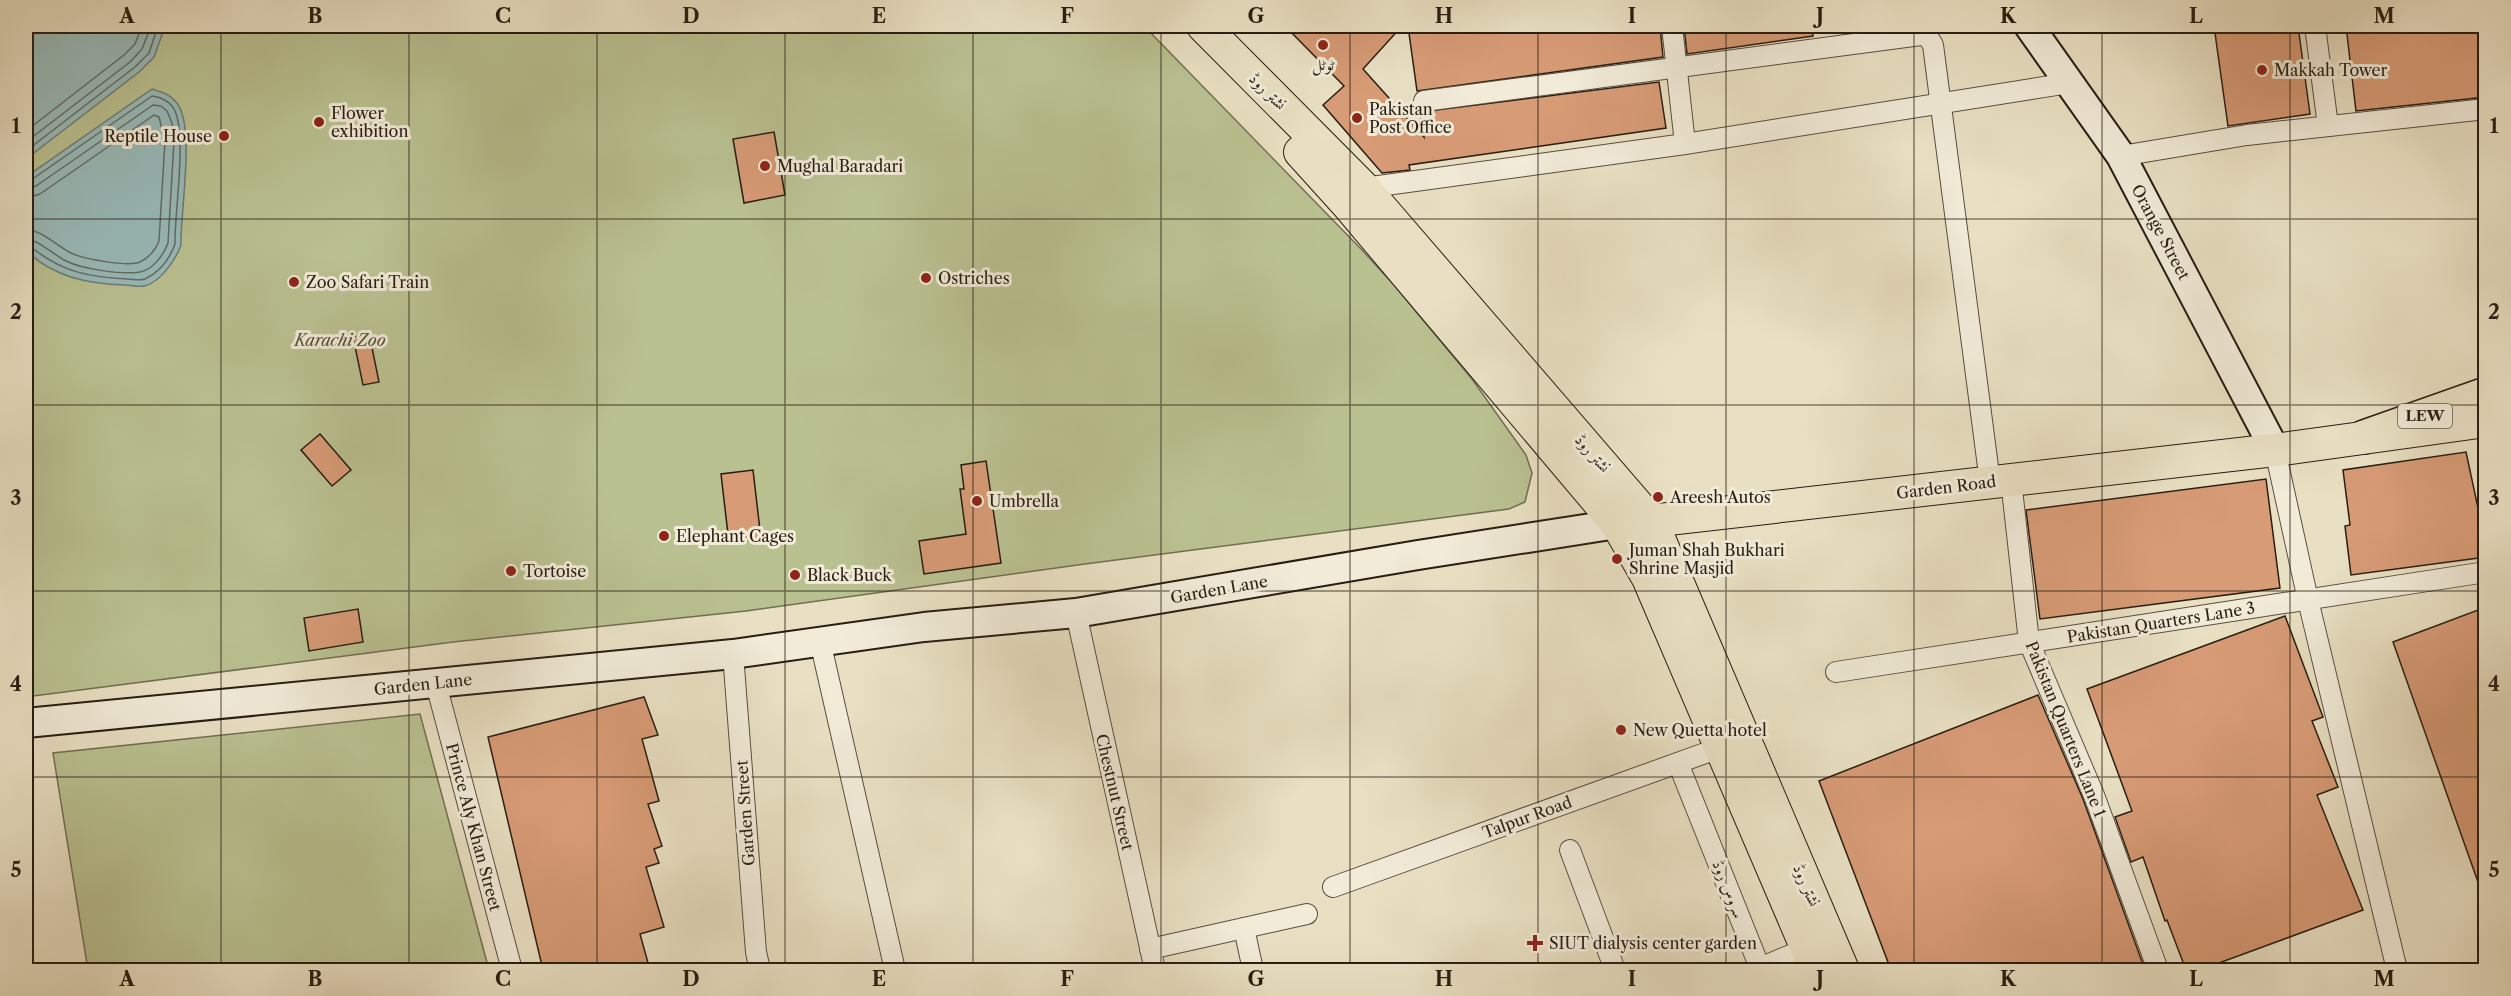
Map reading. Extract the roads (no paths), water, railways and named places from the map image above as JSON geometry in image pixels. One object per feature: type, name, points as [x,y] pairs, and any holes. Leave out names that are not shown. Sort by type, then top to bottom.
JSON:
[{"type":"highway","name":"LEW","points":[[2364,437],[2486,394]]},
{"type":"main road","name":"نشتر روڈ","points":[[1183,26],[1356,196],[1617,524],[1648,578],[1817,965]]},
{"type":"main road","name":"نشتر روڈ","points":[[1203,26],[1652,522],[1817,965]]},
{"type":"main road","name":"Orange Street","points":[[2029,26],[2121,156],[2275,450]]},
{"type":"main road","name":"Garden Road","points":[[1617,524],[1652,522],[2275,450],[2486,421]]},
{"type":"main road","name":"Garden Lane","points":[[26,723],[733,654],[924,627],[1076,613],[1617,524]]},
{"type":"street","points":[[1672,26],[1685,144]]},
{"type":"street","points":[[2315,26],[2328,126]]},
{"type":"street","name":"Pakistan Quarters Lane 1","points":[[1424,101],[1676,66],[1921,35],[1928,37],[1933,45],[1940,105],[2029,642],[2094,795],[2158,970]]},
{"type":"street","points":[[1356,196],[2069,83]]},
{"type":"street","points":[[2121,156],[2247,135],[2486,109]]},
{"type":"street","points":[[2275,450],[2308,600],[2397,970]]},
{"type":"street","name":"Pakistan Quarters Lane 3","points":[[1836,672],[2486,572]]},
{"type":"street","name":"Chestnut Street","points":[[1076,613],[1155,970]]},
{"type":"street","points":[[820,641],[895,970]]},
{"type":"street","name":"Garden Street","points":[[733,654],[756,952],[760,970]]},
{"type":"street","name":"Prince Aly Khan Street","points":[[436,684],[512,970]]},
{"type":"street","name":"Talpur Road","points":[[1333,887],[1722,747]]},
{"type":"street","name":"سروس روڈ","points":[[1678,763],[1760,968],[1817,965]]},
{"type":"street","points":[[1570,850],[1615,970]]},
{"type":"street","points":[[1150,949],[1307,914]]},
{"type":"street","points":[[1244,928],[1253,970]]},
{"type":"water","points":[[26,26],[164,26],[164,29],[154,57],[139,72],[26,159]]},
{"type":"water","points":[[152,89],[174,99],[182,113],[185,129],[186,170],[181,245],[175,257],[167,270],[156,280],[142,286],[85,281],[47,267],[26,250],[26,177]]},
{"type":"place","name":"ٹوٹل","points":[[1323,45]]},
{"type":"place","name":"Makkah Tower","points":[[2262,70]]},
{"type":"place","name":"Pakistan Post Office","points":[[1357,118]]},
{"type":"place","name":"Flower exhibition","points":[[319,122]]},
{"type":"place","name":"Reptile House","points":[[224,136]]},
{"type":"place","name":"Mughal Baradari","points":[[765,166]]},
{"type":"place","name":"Ostriches","points":[[926,278]]},
{"type":"place","name":"Zoo Safari Train","points":[[294,282]]},
{"type":"place","name":"Areesh Autos","points":[[1658,497]]},
{"type":"place","name":"Umbrella","points":[[977,501]]},
{"type":"place","name":"Elephant Cages","points":[[664,536]]},
{"type":"place","name":"Juman Shah Bukhari Shrine Masjid","points":[[1617,559]]},
{"type":"place","name":"Tortoise","points":[[511,571]]},
{"type":"place","name":"Black Buck","points":[[795,575]]},
{"type":"place","name":"New Quetta hotel","points":[[1621,730]]},
{"type":"place","name":"SIUT dialysis center garden","points":[[1535,943]]},
{"type":"park label","name":"Karachi Zoo","points":[[340,340]]}]
